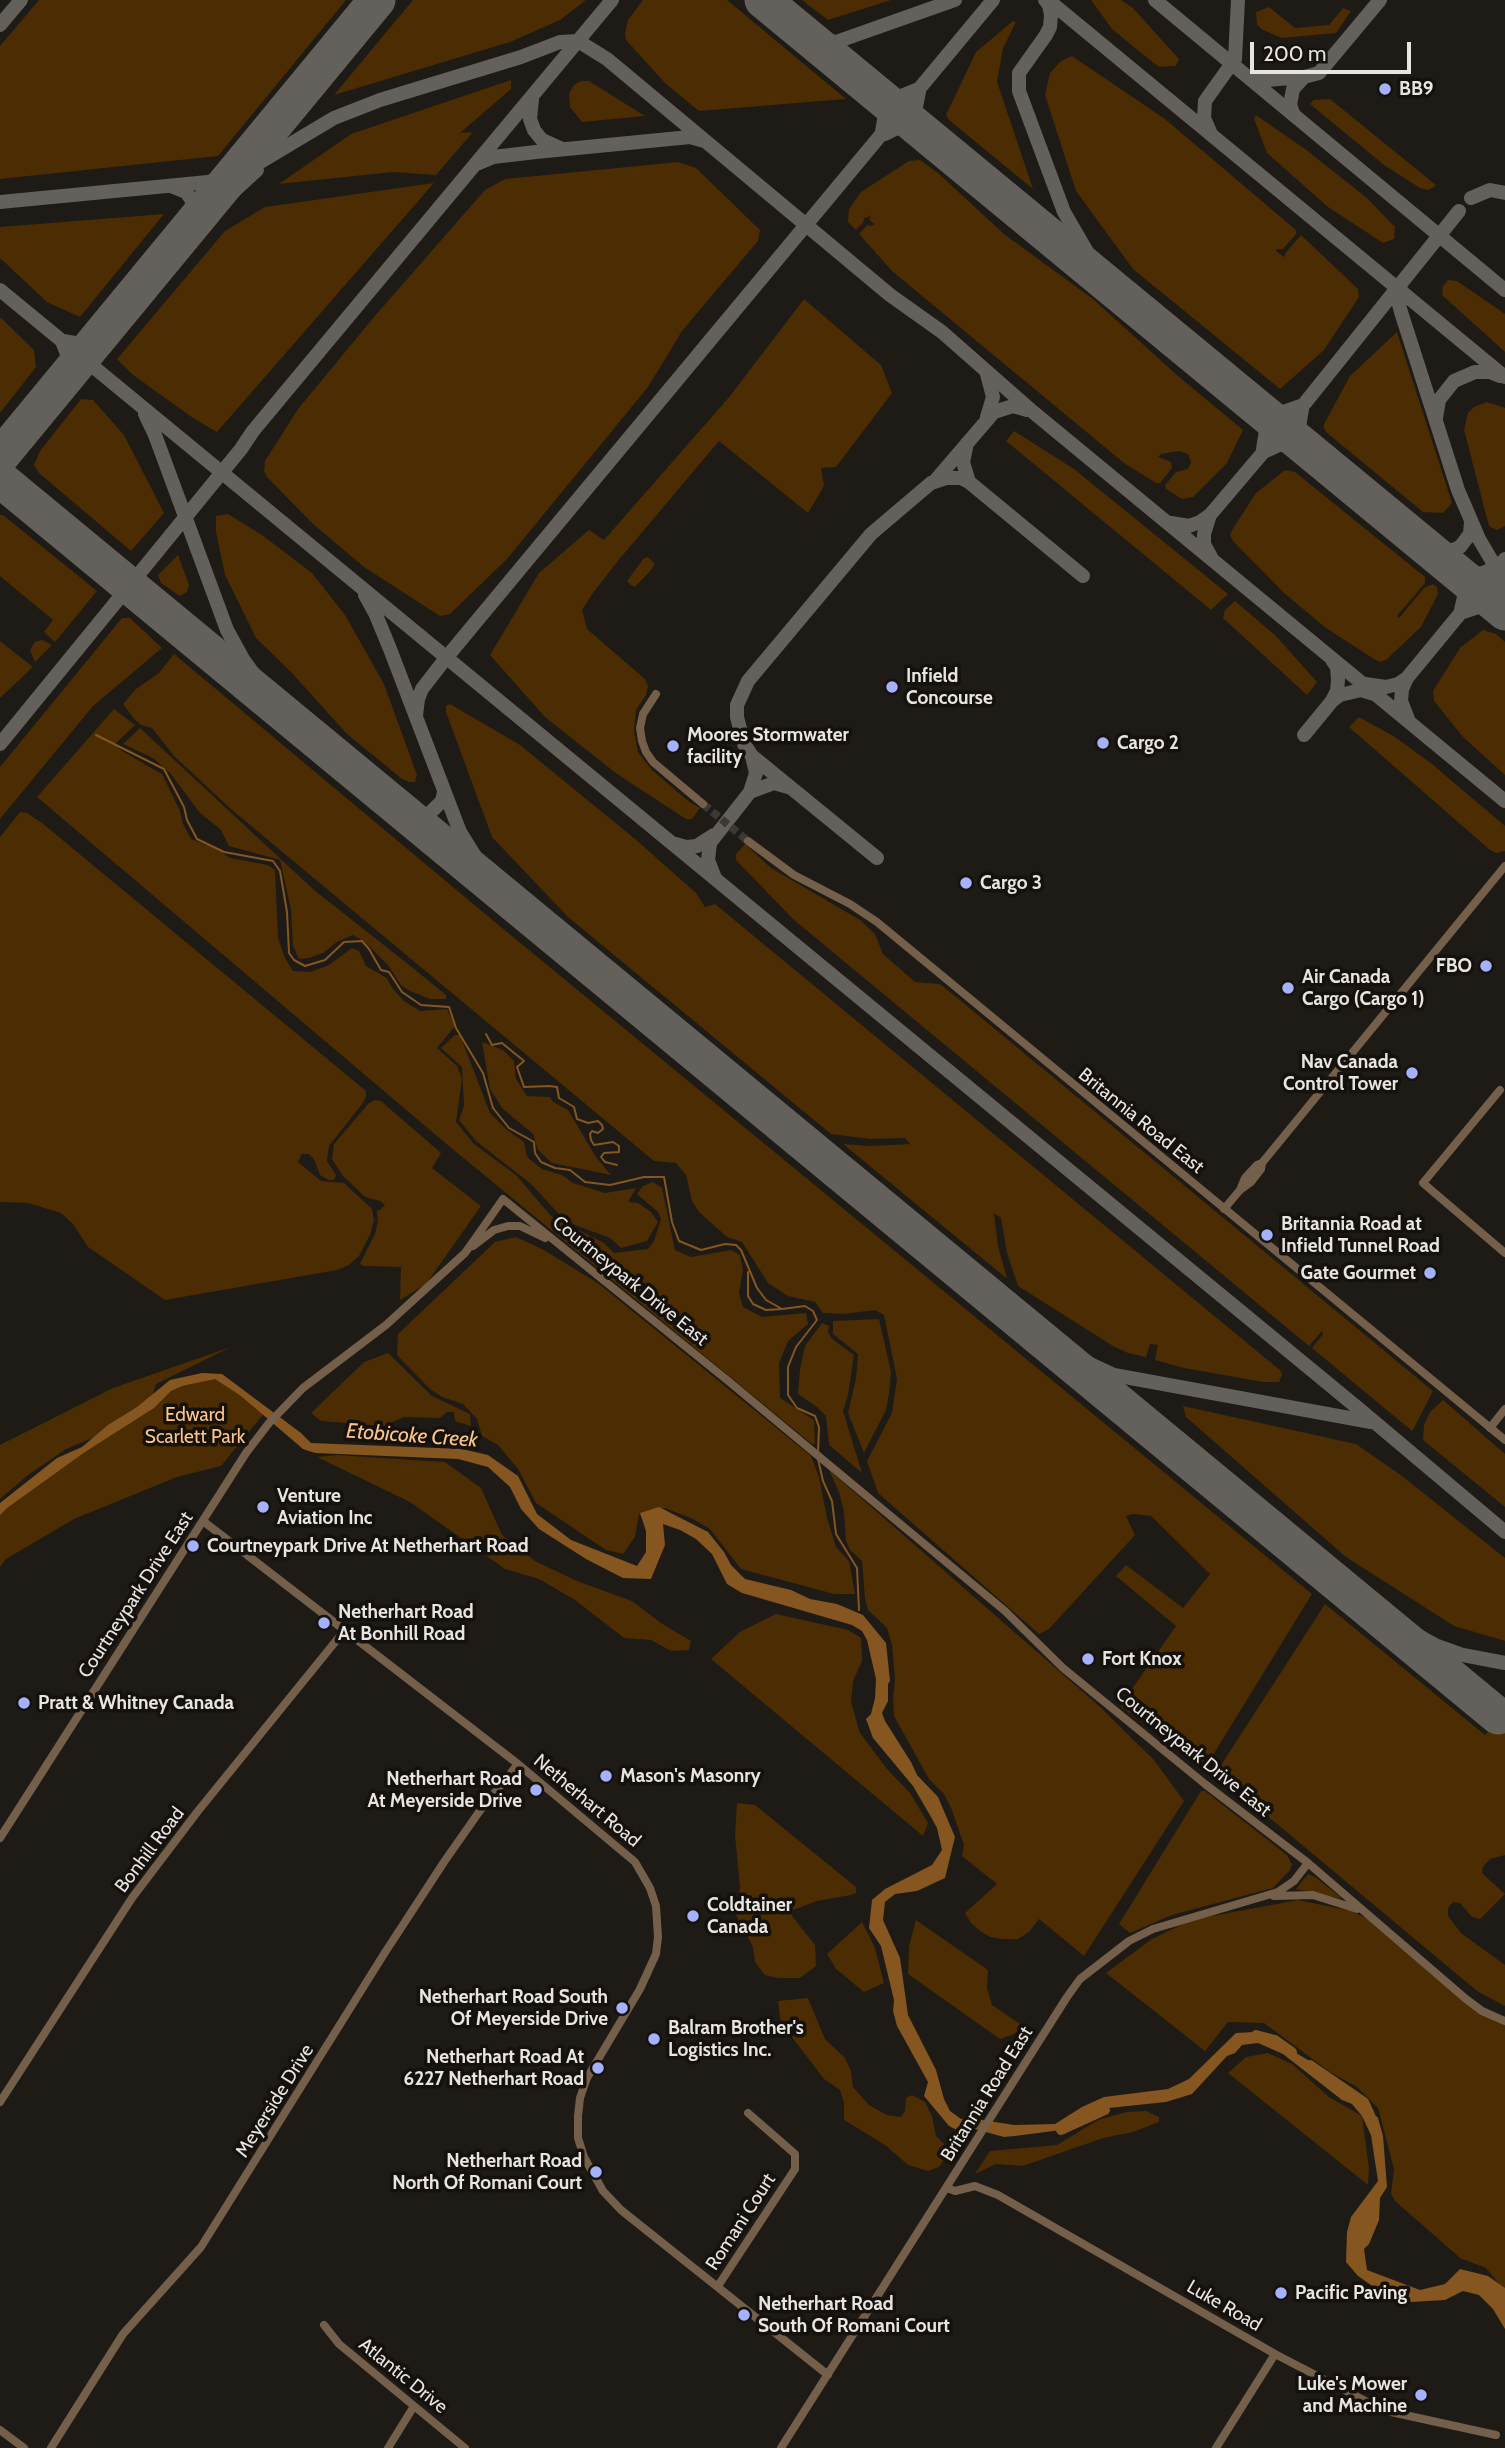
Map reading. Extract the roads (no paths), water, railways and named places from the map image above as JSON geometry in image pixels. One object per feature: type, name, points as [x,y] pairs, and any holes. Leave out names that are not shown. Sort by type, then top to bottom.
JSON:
[{"type":"street","points":[[656,694],[643,714],[640,728],[646,752],[653,762],[703,804]]},
{"type":"street","name":"Britannia Road East","points":[[748,841],[794,875],[850,904],[877,922],[1505,1440]]},
{"type":"street","points":[[1224,1209],[1240,1190],[1251,1182],[1261,1169],[1262,1163],[1505,866]]},
{"type":"street","points":[[1500,1090],[1423,1183],[1505,1253]]},
{"type":"street","name":"Courtneypark Drive East","points":[[0,1838],[246,1453],[269,1423],[303,1388],[386,1325],[465,1253],[503,1199],[1022,1626],[1063,1668],[1202,1782],[1308,1863],[1366,1913]]},
{"type":"street","points":[[465,1253],[494,1230],[516,1225],[534,1231],[564,1249]]},
{"type":"street","points":[[1490,1428],[1505,1409]]},
{"type":"street","name":"Netherhart Road","points":[[202,1521],[518,1764],[635,1862],[650,1888],[656,1906],[656,1954],[640,1989],[587,2078],[580,2098],[578,2138],[586,2163],[603,2191],[621,2210],[828,2375]]},
{"type":"street","name":"Bonhill Road","points":[[0,2102],[132,1898],[198,1811],[344,1631]]},
{"type":"street","name":"Meyerside Drive","points":[[51,2448],[122,2334],[201,2246],[444,1862],[479,1812],[518,1764]]},
{"type":"street","name":"Britannia Road East","points":[[781,2448],[1080,1979],[1129,1941],[1153,1929],[1271,1896],[1294,1881],[1308,1863]]},
{"type":"street","points":[[1271,1896],[1305,1894],[1322,1897],[1366,1913],[1466,1999],[1482,2011],[1505,2021]]},
{"type":"street","name":"Romani Court","points":[[718,2286],[794,2169],[795,2154],[748,2113]]},
{"type":"street","name":"Luke Road","points":[[947,2188],[953,2191],[975,2186],[989,2191],[1275,2354],[1391,2412],[1496,2435]]},
{"type":"street","name":"Atlantic Drive","points":[[324,2325],[339,2344],[466,2448]]},
{"type":"street","points":[[1216,2448],[1275,2354]]},
{"type":"street","points":[[388,2448],[414,2406]]},
{"type":"street","points":[[0,2430],[24,2448]]},
{"type":"waterway","points":[[96,735],[164,769],[197,839],[224,852],[273,861],[280,871],[287,912],[289,953],[294,960],[305,966],[325,960],[344,942],[362,941],[381,970],[389,972],[402,992],[421,1005],[449,1007],[456,1028],[483,1073],[493,1108],[509,1128],[534,1142],[535,1153],[541,1162],[570,1170],[585,1182],[610,1185],[644,1177],[664,1177],[672,1222],[679,1241],[701,1250],[725,1244],[736,1245],[741,1250],[757,1288],[766,1300],[782,1309],[805,1306],[813,1311],[817,1320],[796,1347],[788,1367],[788,1395],[797,1408],[815,1416],[819,1427],[818,1453]]},
{"type":"waterway","points":[[486,1034],[492,1045],[502,1043],[524,1061],[517,1067],[524,1087],[557,1087],[559,1098],[574,1107],[577,1119],[588,1123],[598,1121],[603,1129],[598,1133],[592,1131],[591,1140],[594,1145],[613,1142],[619,1146],[619,1152],[604,1153],[601,1157],[605,1162],[617,1165]]},
{"type":"waterway","points":[[748,1272],[748,1296],[753,1304],[766,1310],[782,1309]]},
{"type":"waterway","points":[[818,1459],[823,1481],[832,1501],[836,1534],[857,1568],[859,1610]]},
{"type":"waterway","name":"Etobicoke Creek","points":[[1256,2035],[1275,2040],[1292,2052]]},
{"type":"waterway","name":"Etobicoke Creek","points":[[1310,2065],[1364,2102],[1370,2115]]},
{"type":"waterway","name":"Etobicoke Creek","points":[[1061,2130],[1105,2110]]},
{"type":"tunnel","points":[[703,804],[748,841]]},
{"type":"place","name":"BB9","points":[[1385,89]]},
{"type":"place","name":"Infield Concourse","points":[[892,687]]},
{"type":"place","name":"Cargo 2","points":[[1103,743]]},
{"type":"place","name":"Moores Stormwater facility","points":[[673,746]]},
{"type":"place","name":"Cargo 3","points":[[966,883]]},
{"type":"place","name":"FBO","points":[[1486,966]]},
{"type":"place","name":"Air Canada Cargo (Cargo 1)","points":[[1288,988]]},
{"type":"place","name":"Nav Canada Control Tower","points":[[1412,1073]]},
{"type":"place","name":"Britannia Road at Infield Tunnel Road","points":[[1267,1235]]},
{"type":"place","name":"Gate Gourmet","points":[[1430,1273]]},
{"type":"place","name":"Venture Aviation Inc","points":[[263,1507]]},
{"type":"place","name":"Courtneypark Drive At Netherhart Road","points":[[193,1546]]},
{"type":"place","name":"Netherhart Road At Bonhill Road","points":[[324,1623]]},
{"type":"place","name":"Fort Knox","points":[[1088,1659]]},
{"type":"place","name":"Pratt & Whitney Canada","points":[[24,1703]]},
{"type":"place","name":"Mason's Masonry","points":[[606,1776]]},
{"type":"place","name":"Netherhart Road At Meyerside Drive","points":[[536,1790]]},
{"type":"place","name":"Coldtainer Canada","points":[[693,1916]]},
{"type":"place","name":"Netherhart Road South Of Meyerside Drive","points":[[622,2008]]},
{"type":"place","name":"Balram Brother's Logistics Inc.","points":[[654,2039]]},
{"type":"place","name":"Netherhart Road At 6227 Netherhart Road","points":[[598,2068]]},
{"type":"place","name":"Netherhart Road North Of Romani Court","points":[[596,2172]]},
{"type":"place","name":"Pacific Paving","points":[[1281,2293]]},
{"type":"place","name":"Netherhart Road South Of Romani Court","points":[[744,2315]]},
{"type":"place","name":"Luke's Mower and Machine","points":[[1421,2395]]},
{"type":"park label","name":"Edward Scarlett Park","points":[[195,1426]]}]
